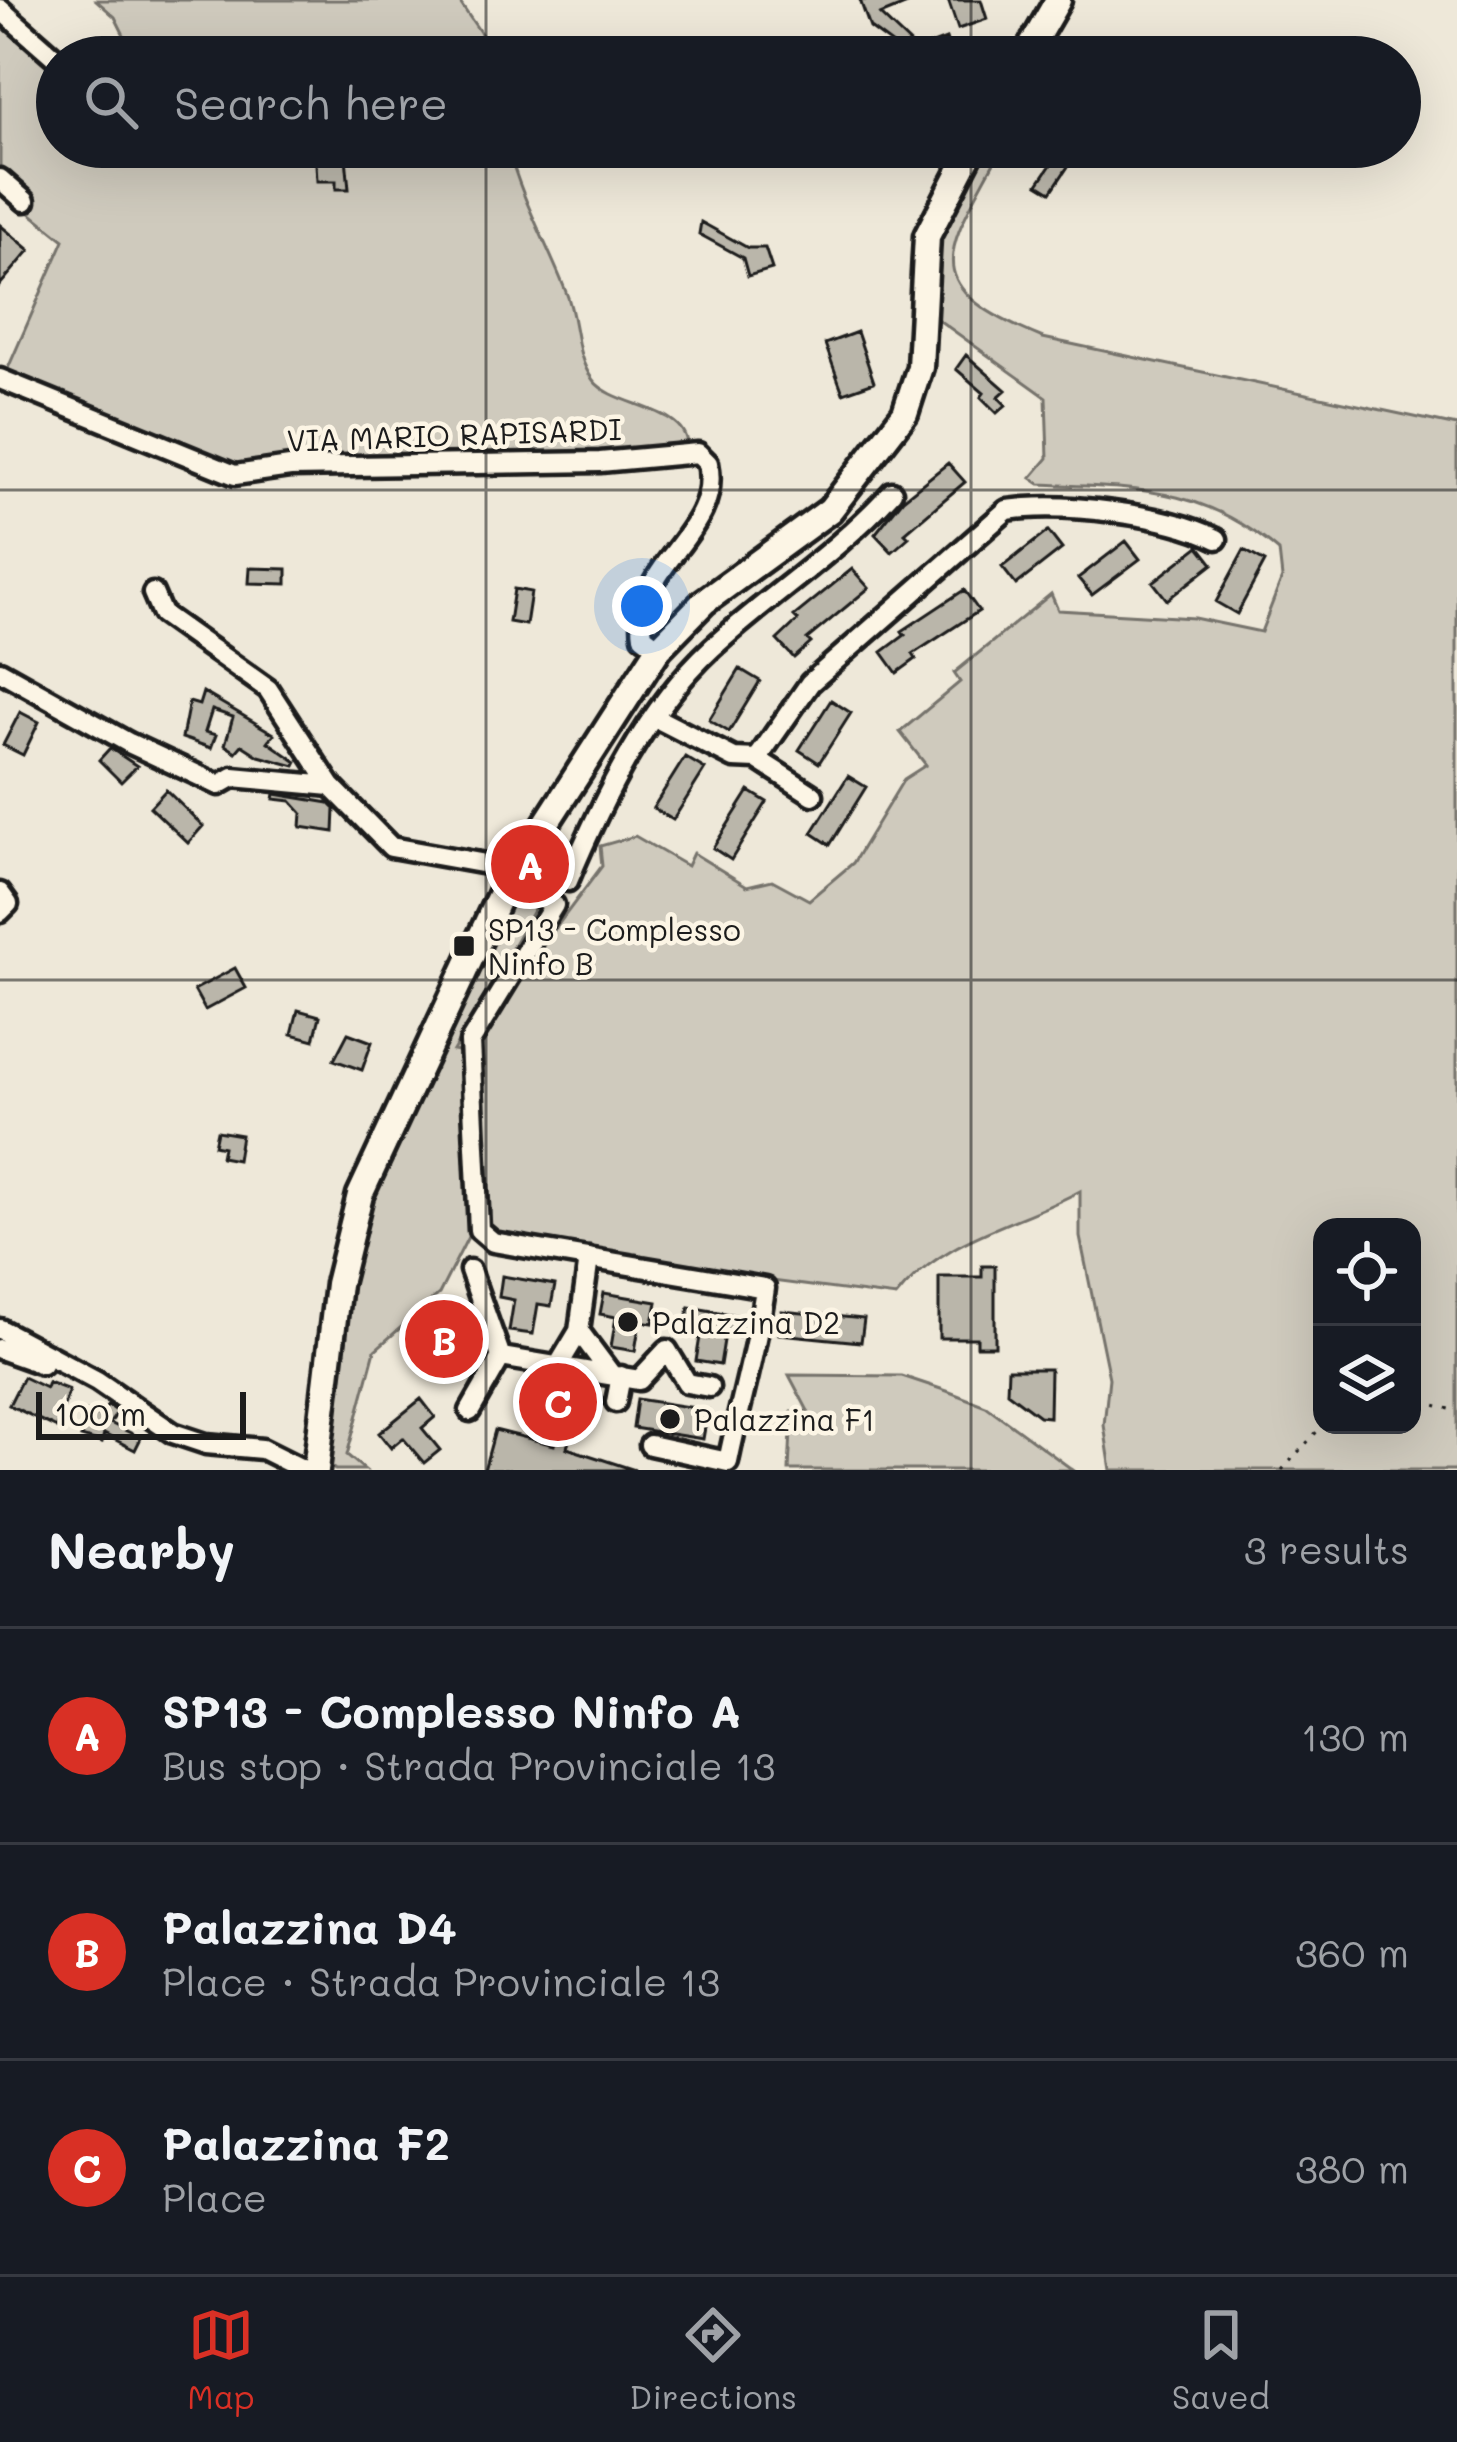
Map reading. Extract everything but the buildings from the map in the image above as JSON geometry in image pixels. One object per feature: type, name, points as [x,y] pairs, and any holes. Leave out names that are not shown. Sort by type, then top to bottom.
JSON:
[{"type":"main road","points":[[1037,36],[1058,0]]},
{"type":"main road","points":[[316,1470],[338,1284],[360,1195],[518,865],[659,648],[704,602],[830,510],[905,413],[920,368],[927,236],[963,168]]},
{"type":"street","points":[[0,9],[36,41]]},
{"type":"street","points":[[0,179],[25,200]]},
{"type":"street","name":"VIA MARIO RAPISARDI","points":[[0,379],[235,475],[313,466],[600,462],[698,454],[708,463],[709,502],[654,574],[639,611],[643,636],[659,648]]},
{"type":"street","points":[[153,593],[162,614],[268,689],[331,786],[391,847],[518,865],[568,881],[599,806],[656,718],[710,650],[808,574],[892,492]]},
{"type":"street","points":[[758,759],[810,683],[1006,510],[1065,510],[1187,525],[1216,539]]},
{"type":"street","points":[[0,671],[129,743],[219,785],[233,777],[331,786]]},
{"type":"street","points":[[656,718],[734,758],[758,759],[813,795]]},
{"type":"street","points":[[518,865],[554,905],[470,1042],[479,1230],[493,1242],[765,1288],[754,1367],[743,1387],[728,1462],[650,1445]]},
{"type":"street","points":[[0,893],[8,904],[0,912]]},
{"type":"street","points":[[558,1366],[579,1331],[589,1258]]},
{"type":"street","points":[[470,1270],[501,1357],[470,1411]]},
{"type":"street","points":[[0,1329],[65,1368]]},
{"type":"street","points":[[579,1331],[616,1375],[616,1402]]},
{"type":"street","points":[[0,1349],[97,1381],[173,1433],[206,1444],[262,1448],[304,1470]]},
{"type":"street","points":[[501,1357],[640,1380],[668,1350],[688,1383],[709,1387]]},
{"type":"path","points":[[1421,1402],[1457,1411]]},
{"type":"path","points":[[1282,1470],[1315,1434]]},
{"type":"shaded area","points":[[96,0],[458,0],[483,36],[124,36],[115,17]]},
{"type":"shaded area","points":[[0,24],[36,56],[36,168],[514,168],[570,303],[579,349],[593,380],[616,396],[674,422],[687,444],[595,456],[459,455],[234,466],[6,373],[64,240],[29,212],[35,200],[0,168]]},
{"type":"shaded area","points":[[972,168],[991,168],[956,239],[952,261],[957,281],[973,300],[1001,319],[1043,338],[1457,426],[1457,1470],[1111,1470],[1104,1425],[1109,1378],[1080,1237],[1080,1191],[958,1246],[935,1260],[896,1297],[686,1270],[500,1237],[488,1228],[479,1043],[512,986],[602,866],[600,846],[635,836],[687,866],[693,853],[747,886],[772,880],[809,900],[853,863],[904,779],[926,765],[900,732],[960,682],[954,673],[1051,594],[1058,610],[1194,618],[1261,632],[1282,578],[1279,551],[1251,529],[1195,502],[1138,490],[1040,484],[1031,478],[1048,458],[1046,397],[933,316],[934,248]]},
{"type":"shaded area","points":[[525,891],[539,900],[453,1051],[463,1053],[470,1233],[439,1294],[375,1350],[347,1455],[365,1470],[335,1470],[327,1463],[348,1282],[371,1194],[512,894]]},
{"type":"shaded area","points":[[789,1375],[902,1376],[947,1391],[986,1406],[1073,1470],[789,1470],[792,1412],[808,1411]]},
{"type":"place","name":"SP13 - Complesso Ninfo A","points":[[530,864]]},
{"type":"place","name":"SP13 - Complesso Ninfo B","points":[[464,946]]},
{"type":"place","name":"Palazzina D2","points":[[628,1322]]},
{"type":"place","name":"Palazzina D4","points":[[444,1339]]},
{"type":"place","name":"Palazzina F2","points":[[558,1402]]},
{"type":"place","name":"Palazzina F1","points":[[670,1419]]}]
